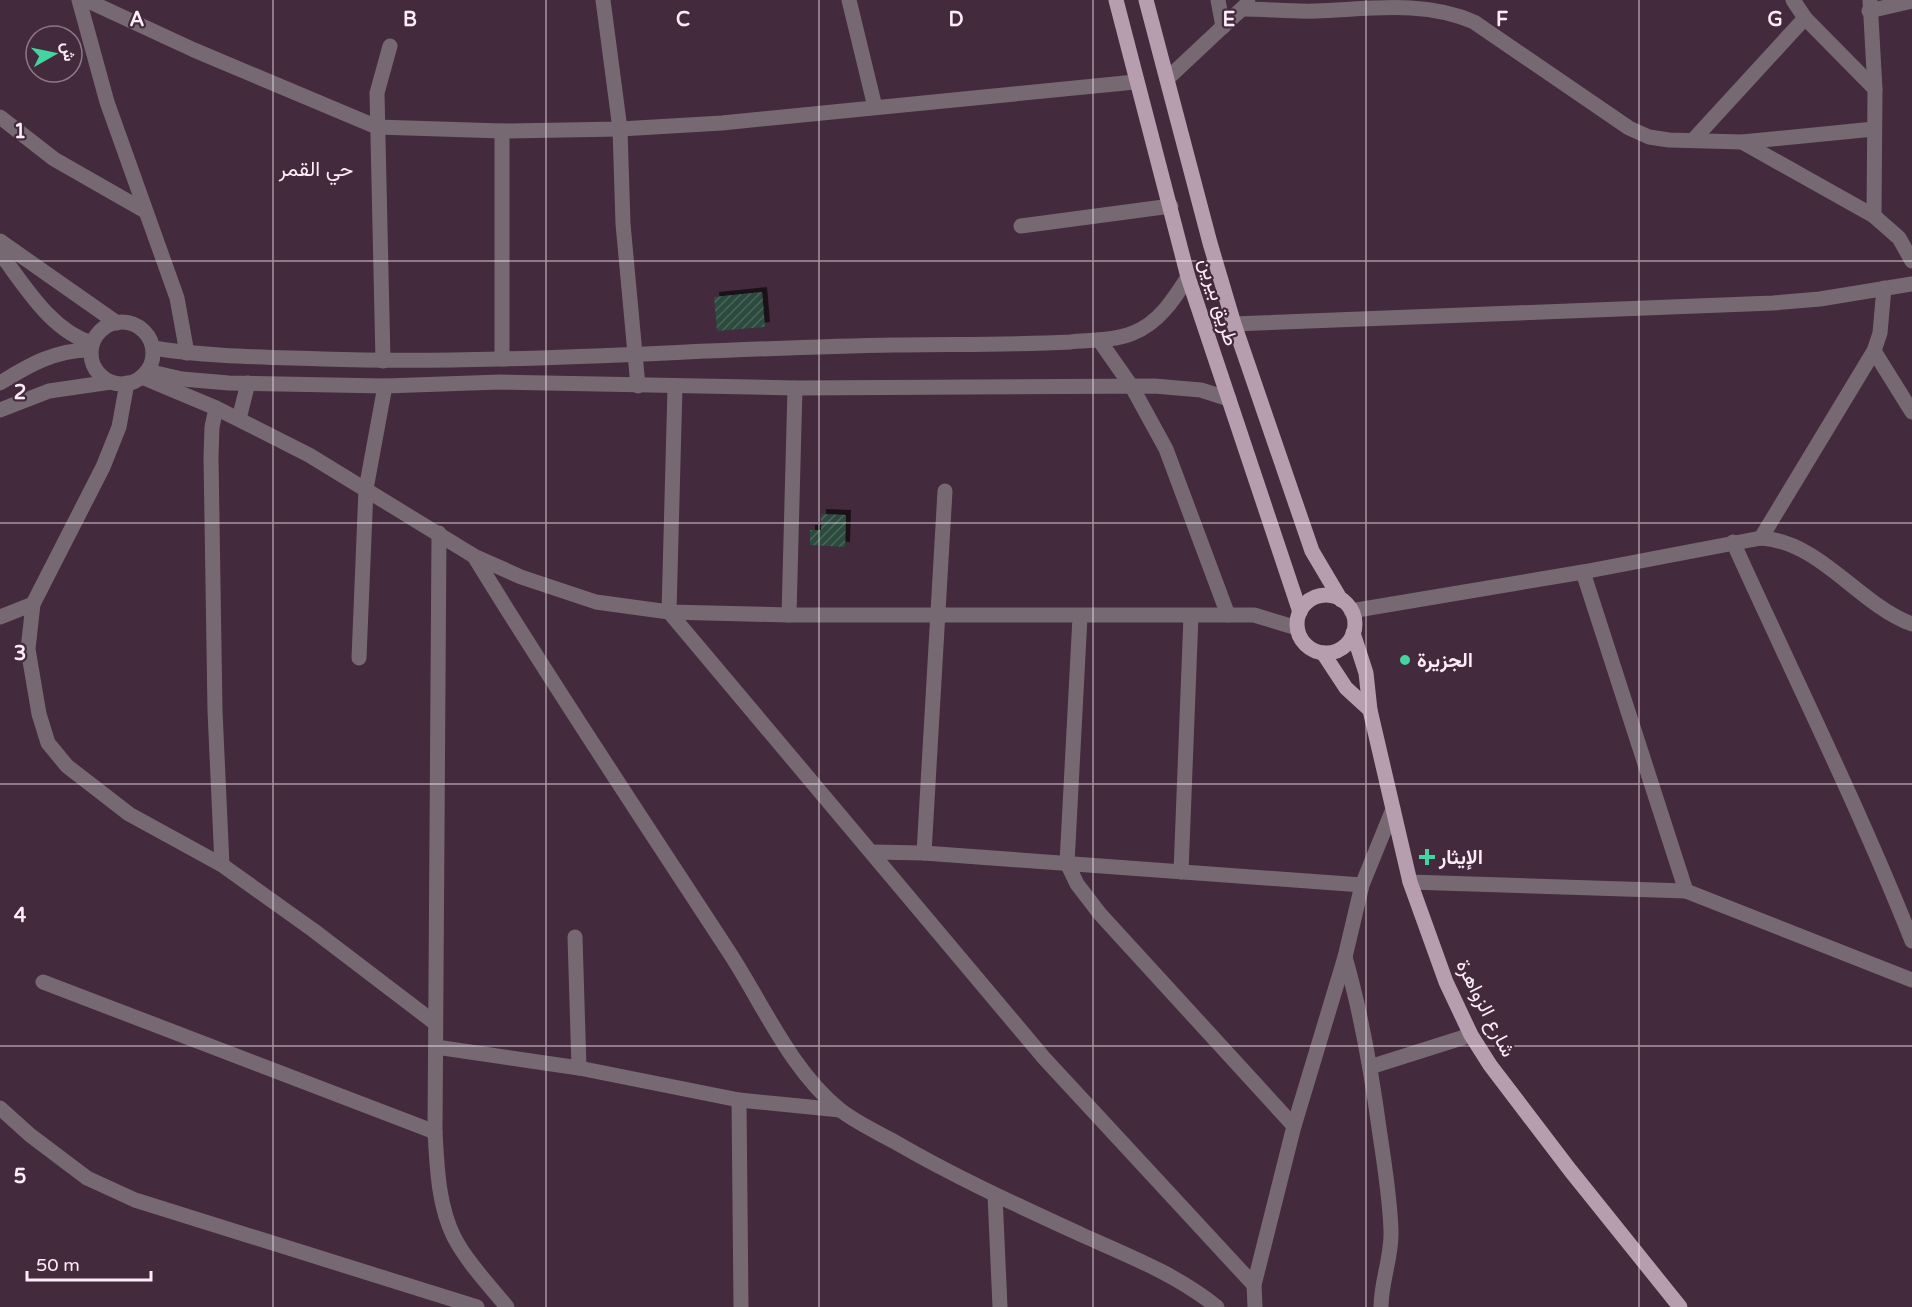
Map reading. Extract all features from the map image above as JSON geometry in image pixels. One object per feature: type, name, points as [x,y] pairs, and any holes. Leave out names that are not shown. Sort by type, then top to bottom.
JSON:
[{"type":"main road","name":"طريق بيرين","points":[[1116,0],[1135,82],[1171,206],[1188,277],[1300,612]]},
{"type":"main road","name":"طريق بيرين","points":[[1146,0],[1210,243],[1234,324],[1312,551],[1346,606]]},
{"type":"main road","points":[[1334,596],[1346,606],[1354,622],[1353,633],[1345,646],[1331,653],[1323,653],[1306,645],[1297,628],[1304,605],[1318,597],[1334,596]]},
{"type":"main road","name":"شارع الزواهرة","points":[[1353,633],[1366,673],[1370,710],[1410,882],[1446,982],[1472,1035],[1490,1065],[1570,1170],[1680,1307]]},
{"type":"main road","points":[[1323,653],[1346,688],[1370,710]]},
{"type":"street","points":[[79,0],[107,102],[177,298],[187,353]]},
{"type":"street","points":[[86,0],[194,50],[377,127],[502,131],[620,129],[722,123],[1135,82]]},
{"type":"street","points":[[603,0],[620,129],[623,224],[638,386]]},
{"type":"street","points":[[849,0],[875,107]]},
{"type":"street","points":[[1218,0],[1223,27]]},
{"type":"street","points":[[1793,0],[1805,18],[1875,89]]},
{"type":"street","points":[[1874,216],[1875,89],[1870,5],[1912,1]]},
{"type":"street","points":[[1167,79],[1246,4],[1314,12],[1417,5],[1446,10],[1474,22],[1629,128],[1649,137],[1742,142],[1874,129]]},
{"type":"street","points":[[1694,140],[1805,18]]},
{"type":"street","points":[[383,361],[377,93],[390,46]]},
{"type":"street","points":[[0,117],[54,159],[145,211]]},
{"type":"street","points":[[502,131],[502,359]]},
{"type":"street","points":[[1742,142],[1874,216],[1899,238],[1912,261]]},
{"type":"street","points":[[1021,226],[1171,206]]},
{"type":"street","points":[[0,241],[117,323],[140,328],[153,348],[151,364],[144,374]]},
{"type":"street","points":[[0,253],[33,297],[63,329],[91,346],[97,370],[119,382]]},
{"type":"street","points":[[153,348],[235,356],[383,361],[637,356],[893,345],[1004,346],[1099,340],[1132,334],[1146,326],[1172,302],[1188,277]]},
{"type":"street","points":[[1234,324],[1773,303],[1820,299],[1912,284]]},
{"type":"street","points":[[1761,538],[1874,351],[1880,333],[1884,288]]},
{"type":"street","points":[[0,383],[46,358],[91,346],[103,330],[117,323]]},
{"type":"street","points":[[1099,340],[1132,387],[1180,482],[1228,615]]},
{"type":"street","points":[[1874,351],[1912,412]]},
{"type":"street","points":[[229,383],[235,356]]},
{"type":"street","points":[[0,410],[49,392],[119,382],[144,374],[229,383],[385,386],[500,382],[675,387],[1183,388],[1229,399]]},
{"type":"street","points":[[144,374],[309,455],[474,556],[522,577],[596,602],[669,612],[789,615],[1228,615],[1268,618],[1297,628]]},
{"type":"street","points":[[119,382],[119,427],[103,467],[33,604],[28,649],[39,714],[48,743],[68,766],[129,814],[222,864],[435,1023]]},
{"type":"street","points":[[239,419],[248,383]]},
{"type":"street","points":[[359,658],[366,489],[385,386]]},
{"type":"street","points":[[675,387],[669,612],[1044,1058],[1254,1285]]},
{"type":"street","points":[[789,615],[795,388]]},
{"type":"street","points":[[216,408],[212,427],[211,457],[215,711],[222,864]]},
{"type":"street","points":[[924,853],[945,491]]},
{"type":"street","points":[[439,533],[435,1023],[435,1132],[438,1173],[445,1210],[454,1237],[507,1307]]},
{"type":"street","points":[[1346,606],[1583,572],[1761,538],[1786,541],[1817,559],[1869,599],[1912,624]]},
{"type":"street","points":[[1733,542],[1767,621],[1848,788],[1912,941]]},
{"type":"street","points":[[474,556],[544,670],[730,954],[797,1063],[817,1089],[840,1110],[994,1195],[1156,1268],[1191,1286],[1217,1307]]},
{"type":"street","points":[[1583,572],[1686,891]]},
{"type":"street","points":[[0,617],[33,604]]},
{"type":"street","points":[[1080,616],[1067,863],[1077,884],[1100,914],[1294,1126]]},
{"type":"street","points":[[1181,872],[1191,616]]},
{"type":"street","points":[[1255,1307],[1254,1285],[1294,1126],[1345,957],[1362,885],[1393,809]]},
{"type":"street","points":[[872,852],[924,853],[1362,885]]},
{"type":"street","points":[[1410,882],[1686,891],[1912,980]]},
{"type":"street","points":[[574,937],[579,1068]]},
{"type":"street","points":[[1345,957],[1370,1067],[1391,1231],[1391,1259],[1381,1307]]},
{"type":"street","points":[[43,982],[435,1132]]},
{"type":"street","points":[[1370,1067],[1472,1035]]},
{"type":"street","points":[[436,1047],[579,1068],[739,1100],[840,1110]]},
{"type":"street","points":[[739,1100],[741,1307]]},
{"type":"street","points":[[0,1108],[30,1135],[87,1178],[135,1200],[454,1304],[477,1307]]},
{"type":"street","points":[[994,1195],[1000,1307]]},
{"type":"building","points":[[762,292],[765,327],[717,331],[714,297]]},
{"type":"building","points":[[821,514],[846,515],[845,547],[810,545],[810,530],[821,530]]},
{"type":"place","name":"الجزيرة","points":[[1405,660]]},
{"type":"place","name":"الإيثار","points":[[1427,857]]},
{"type":"district","name":"حي القمر","points":[[316,169]]}]
